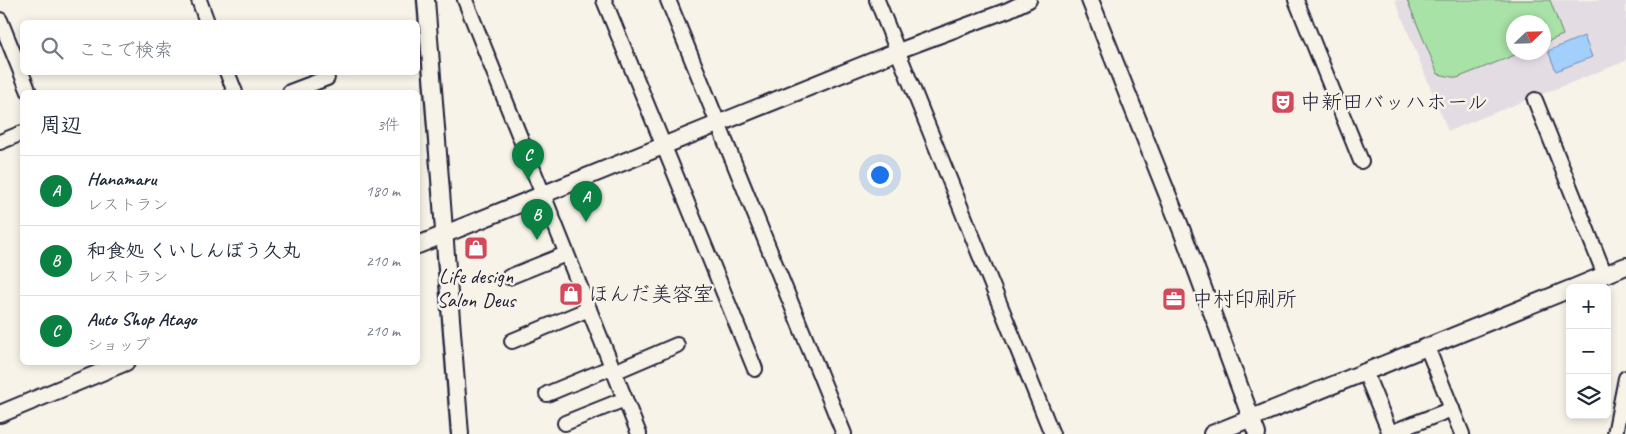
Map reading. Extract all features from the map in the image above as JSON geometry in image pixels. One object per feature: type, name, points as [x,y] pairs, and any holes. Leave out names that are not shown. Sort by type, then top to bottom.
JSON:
[{"type":"street","points":[[198,0],[207,20]]},
{"type":"street","points":[[426,0],[460,434]]},
{"type":"street","points":[[465,0],[639,434]]},
{"type":"street","points":[[604,0],[755,369]]},
{"type":"street","points":[[668,0],[844,434]]},
{"type":"street","points":[[877,0],[1052,434]]},
{"type":"street","points":[[420,244],[1029,0]]},
{"type":"street","points":[[1090,0],[1182,230],[1254,426]]},
{"type":"street","points":[[1296,0],[1361,161]]},
{"type":"street","points":[[0,20],[20,70]]},
{"type":"street","points":[[22,75],[28,90]]},
{"type":"street","points":[[228,75],[234,90]]},
{"type":"street","points":[[295,90],[327,78]]},
{"type":"street","points":[[1536,100],[1604,275]]},
{"type":"street","points":[[0,142],[20,133]]},
{"type":"street","points":[[509,277],[566,254]]},
{"type":"street","points":[[1581,284],[1626,266]]},
{"type":"street","points":[[1212,434],[1254,426],[1365,372],[1566,290]]},
{"type":"street","points":[[512,341],[589,309]]},
{"type":"street","points":[[547,394],[677,346]]},
{"type":"street","points":[[1427,347],[1462,434]]},
{"type":"street","points":[[0,414],[119,365]]},
{"type":"street","points":[[1365,372],[1390,433],[1452,409]]},
{"type":"street","points":[[1615,434],[1626,378]]},
{"type":"street","points":[[565,423],[625,399]]},
{"type":"shaded area","points":[[1395,0],[1626,0],[1626,61],[1448,131]]},
{"type":"green space","points":[[1407,0],[1550,0],[1563,35],[1551,40],[1551,15],[1506,15],[1506,59],[1457,78],[1438,74]]},
{"type":"water","points":[[1584,36],[1592,57],[1556,71],[1551,58],[1551,50]]},
{"type":"waterway","points":[[417,0],[419,20]]},
{"type":"waterway","points":[[420,37],[435,224]]},
{"type":"waterway","points":[[437,254],[451,434]]},
{"type":"place","name":"中新田バッハホール","points":[[1283,102]]},
{"type":"place","name":"Auto Shop Atago","points":[[528,180]]},
{"type":"place","name":"Hanamaru","points":[[586,222]]},
{"type":"place","name":"和食処 くいしんぼう久丸","points":[[537,240]]},
{"type":"place","name":"Life design Salon Deus","points":[[476,248]]},
{"type":"place","name":"ほんだ美容室","points":[[571,294]]},
{"type":"place","name":"中村印刷所","points":[[1174,299]]}]
